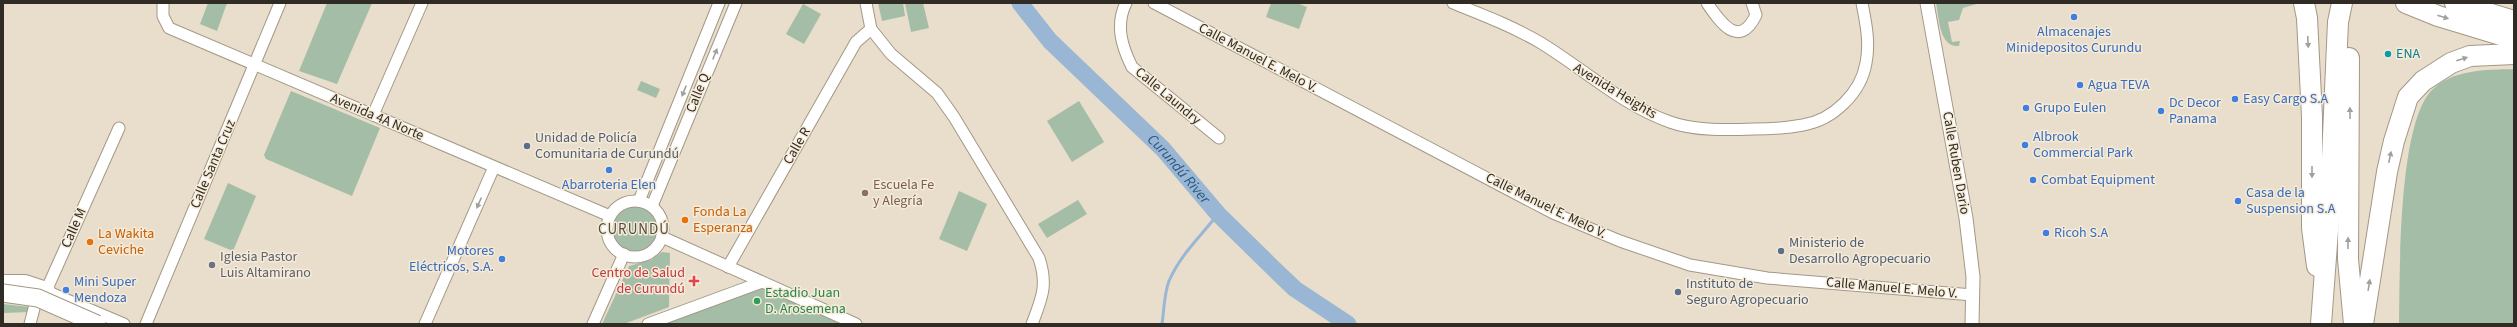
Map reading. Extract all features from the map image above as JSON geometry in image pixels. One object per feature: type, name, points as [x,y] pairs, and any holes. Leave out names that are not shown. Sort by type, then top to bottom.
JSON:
[{"type":"highway","points":[[2304,3],[2307,18],[2312,117],[2312,228],[2322,314]]},
{"type":"highway","points":[[2322,314],[2330,204],[2338,22],[2342,3]]},
{"type":"highway","points":[[2345,3],[2348,18],[2349,48],[2348,259],[2354,324]]},
{"type":"highway","points":[[2406,3],[2438,16],[2514,38]]},
{"type":"highway","points":[[2455,3],[2514,21]]},
{"type":"highway","points":[[2363,324],[2387,172],[2394,141],[2408,97],[2423,81],[2451,62],[2470,56],[2514,54]]},
{"type":"highway","points":[[3,284],[26,284],[46,291]]},
{"type":"main road","points":[[3,293],[38,298],[97,324]]},
{"type":"street","name":"Avenida 4A Norte","points":[[163,3],[164,16],[169,28],[610,216]]},
{"type":"street","name":"Calle Santa Cruz","points":[[146,324],[280,3]]},
{"type":"street","points":[[373,115],[422,3]]},
{"type":"street","name":"Calle Q","points":[[639,201],[719,3]]},
{"type":"street","name":"Calle Q","points":[[652,206],[736,3]]},
{"type":"street","points":[[866,3],[871,30],[891,54],[935,90],[954,118],[1039,258],[1045,281],[1042,298],[1032,324]]},
{"type":"street","name":"Calle Laundry","points":[[1126,3],[1121,21],[1120,34],[1124,52],[1132,68],[1218,138]]},
{"type":"street","name":"Calle Manuel E. Melo V.","points":[[1154,3],[1553,213],[1620,242],[1690,265],[1767,278],[1973,295]]},
{"type":"street","name":"Avenida Heights","points":[[1454,3],[1468,6],[1542,43],[1600,85],[1644,112],[1672,123],[1726,130],[1804,125],[1824,118],[1838,109],[1850,97],[1866,64],[1868,34],[1862,3]]},
{"type":"street","points":[[1706,3],[1723,26],[1733,32],[1743,31],[1752,24],[1756,15],[1752,3]]},
{"type":"street","name":"Calle Ruben Dario","points":[[1927,3],[1966,218],[1973,295],[1972,324]]},
{"type":"street","name":"Calle R","points":[[728,266],[856,42],[871,30]]},
{"type":"street","name":"Calle M","points":[[30,324],[38,293],[46,291],[118,128]]},
{"type":"street","points":[[425,324],[494,167]]},
{"type":"street","points":[[639,201],[652,206],[661,219],[662,237],[655,249],[645,255],[634,256],[618,251],[609,238],[608,223],[610,216],[621,205],[639,201]]},
{"type":"street","points":[[662,237],[856,324]]},
{"type":"street","points":[[593,324],[624,254]]},
{"type":"street","points":[[648,324],[762,282]]},
{"type":"street","points":[[46,291],[124,324]]},
{"type":"green space","points":[[208,3],[227,3],[217,31],[200,24]]},
{"type":"green space","points":[[327,3],[372,3],[337,84],[299,71]]},
{"type":"green space","points":[[878,3],[903,3],[905,16],[882,21]]},
{"type":"green space","points":[[905,3],[923,3],[929,28],[911,32]]},
{"type":"green space","points":[[1271,3],[1297,3],[1307,7],[1299,29],[1266,17]]},
{"type":"green space","points":[[1936,3],[1980,3],[1963,8],[1959,20],[1948,22],[1952,42],[1960,41],[1959,46],[1952,45],[1947,42],[1944,37],[1939,23]]},
{"type":"green space","points":[[803,4],[821,14],[804,44],[786,34]]},
{"type":"green space","points":[[2514,69],[2514,324],[2399,324],[2403,202],[2412,135],[2420,109],[2431,91],[2449,78],[2470,72]]},
{"type":"green space","points":[[641,81],[660,89],[656,98],[637,90]]},
{"type":"green space","points":[[291,91],[380,128],[352,196],[266,159],[264,155]]},
{"type":"green space","points":[[1079,101],[1104,142],[1072,162],[1047,121]]},
{"type":"green space","points":[[228,183],[256,196],[233,251],[204,239]]},
{"type":"green space","points":[[959,191],[987,204],[967,251],[939,239]]},
{"type":"green space","points":[[1078,200],[1087,214],[1047,238],[1038,224]]},
{"type":"green space","points":[[635,201],[646,203],[655,209],[661,218],[663,229],[661,240],[655,249],[646,255],[635,257],[624,255],[615,249],[609,240],[607,229],[609,218],[615,209],[624,203]]},
{"type":"green space","points":[[662,252],[670,253],[669,307],[624,324],[602,324],[629,266],[651,260]]},
{"type":"green space","name":"Estadio Juan D. Arosemena","points":[[762,282],[856,324],[648,324]]},
{"type":"green space","points":[[3,304],[30,307],[30,312],[3,313]]},
{"type":"waterway","name":"Curundú River","points":[[1020,3],[1050,41],[1163,149],[1218,214],[1273,268],[1295,289],[1348,324]]},
{"type":"waterway","points":[[1162,324],[1164,302],[1169,281],[1185,254],[1218,214]]},
{"type":"place","name":"Almacenajes Minidepositos Curundu","points":[[2074,17]]},
{"type":"place","name":"ENA","points":[[2388,54]]},
{"type":"place","name":"Agua TEVA","points":[[2080,85]]},
{"type":"place","name":"Easy Cargo S.A","points":[[2235,99]]},
{"type":"place","name":"Grupo Eulen","points":[[2026,108]]},
{"type":"place","name":"Dc Decor Panama","points":[[2161,111]]},
{"type":"place","name":"Albrook Commercial Park","points":[[2025,145]]},
{"type":"place","name":"Unidad de Policía Comunitaria de Curundú","points":[[527,146]]},
{"type":"place","name":"Abarroteria Elen","points":[[609,170]]},
{"type":"place","name":"Combat Equipment","points":[[2033,180]]},
{"type":"place","name":"Escuela Fe y Alegría","points":[[865,193]]},
{"type":"place","name":"Casa de la Suspension S.A","points":[[2238,201]]},
{"type":"place","name":"Fonda La Esperanza","points":[[685,220]]},
{"type":"place","name":"Ricoh S.A","points":[[2046,233]]},
{"type":"place","name":"La Wakita Ceviche","points":[[90,242]]},
{"type":"place","name":"Ministerio de Desarrollo Agropecuario","points":[[1781,251]]},
{"type":"place","name":"Motores Eléctricos, S.A.","points":[[502,259]]},
{"type":"place","name":"Iglesia Pastor Luis Altamirano","points":[[212,265]]},
{"type":"place","name":"Centro de Salud de Curundú","points":[[694,281]]},
{"type":"place","name":"Mini Super Mendoza","points":[[66,290]]},
{"type":"place","name":"Instituto de Seguro Agropecuario","points":[[1678,292]]},
{"type":"place","name":"Estadio Juan D. Arosemena","points":[[757,301]]},
{"type":"district","name":"CURUNDÚ","points":[[634,229]]}]
